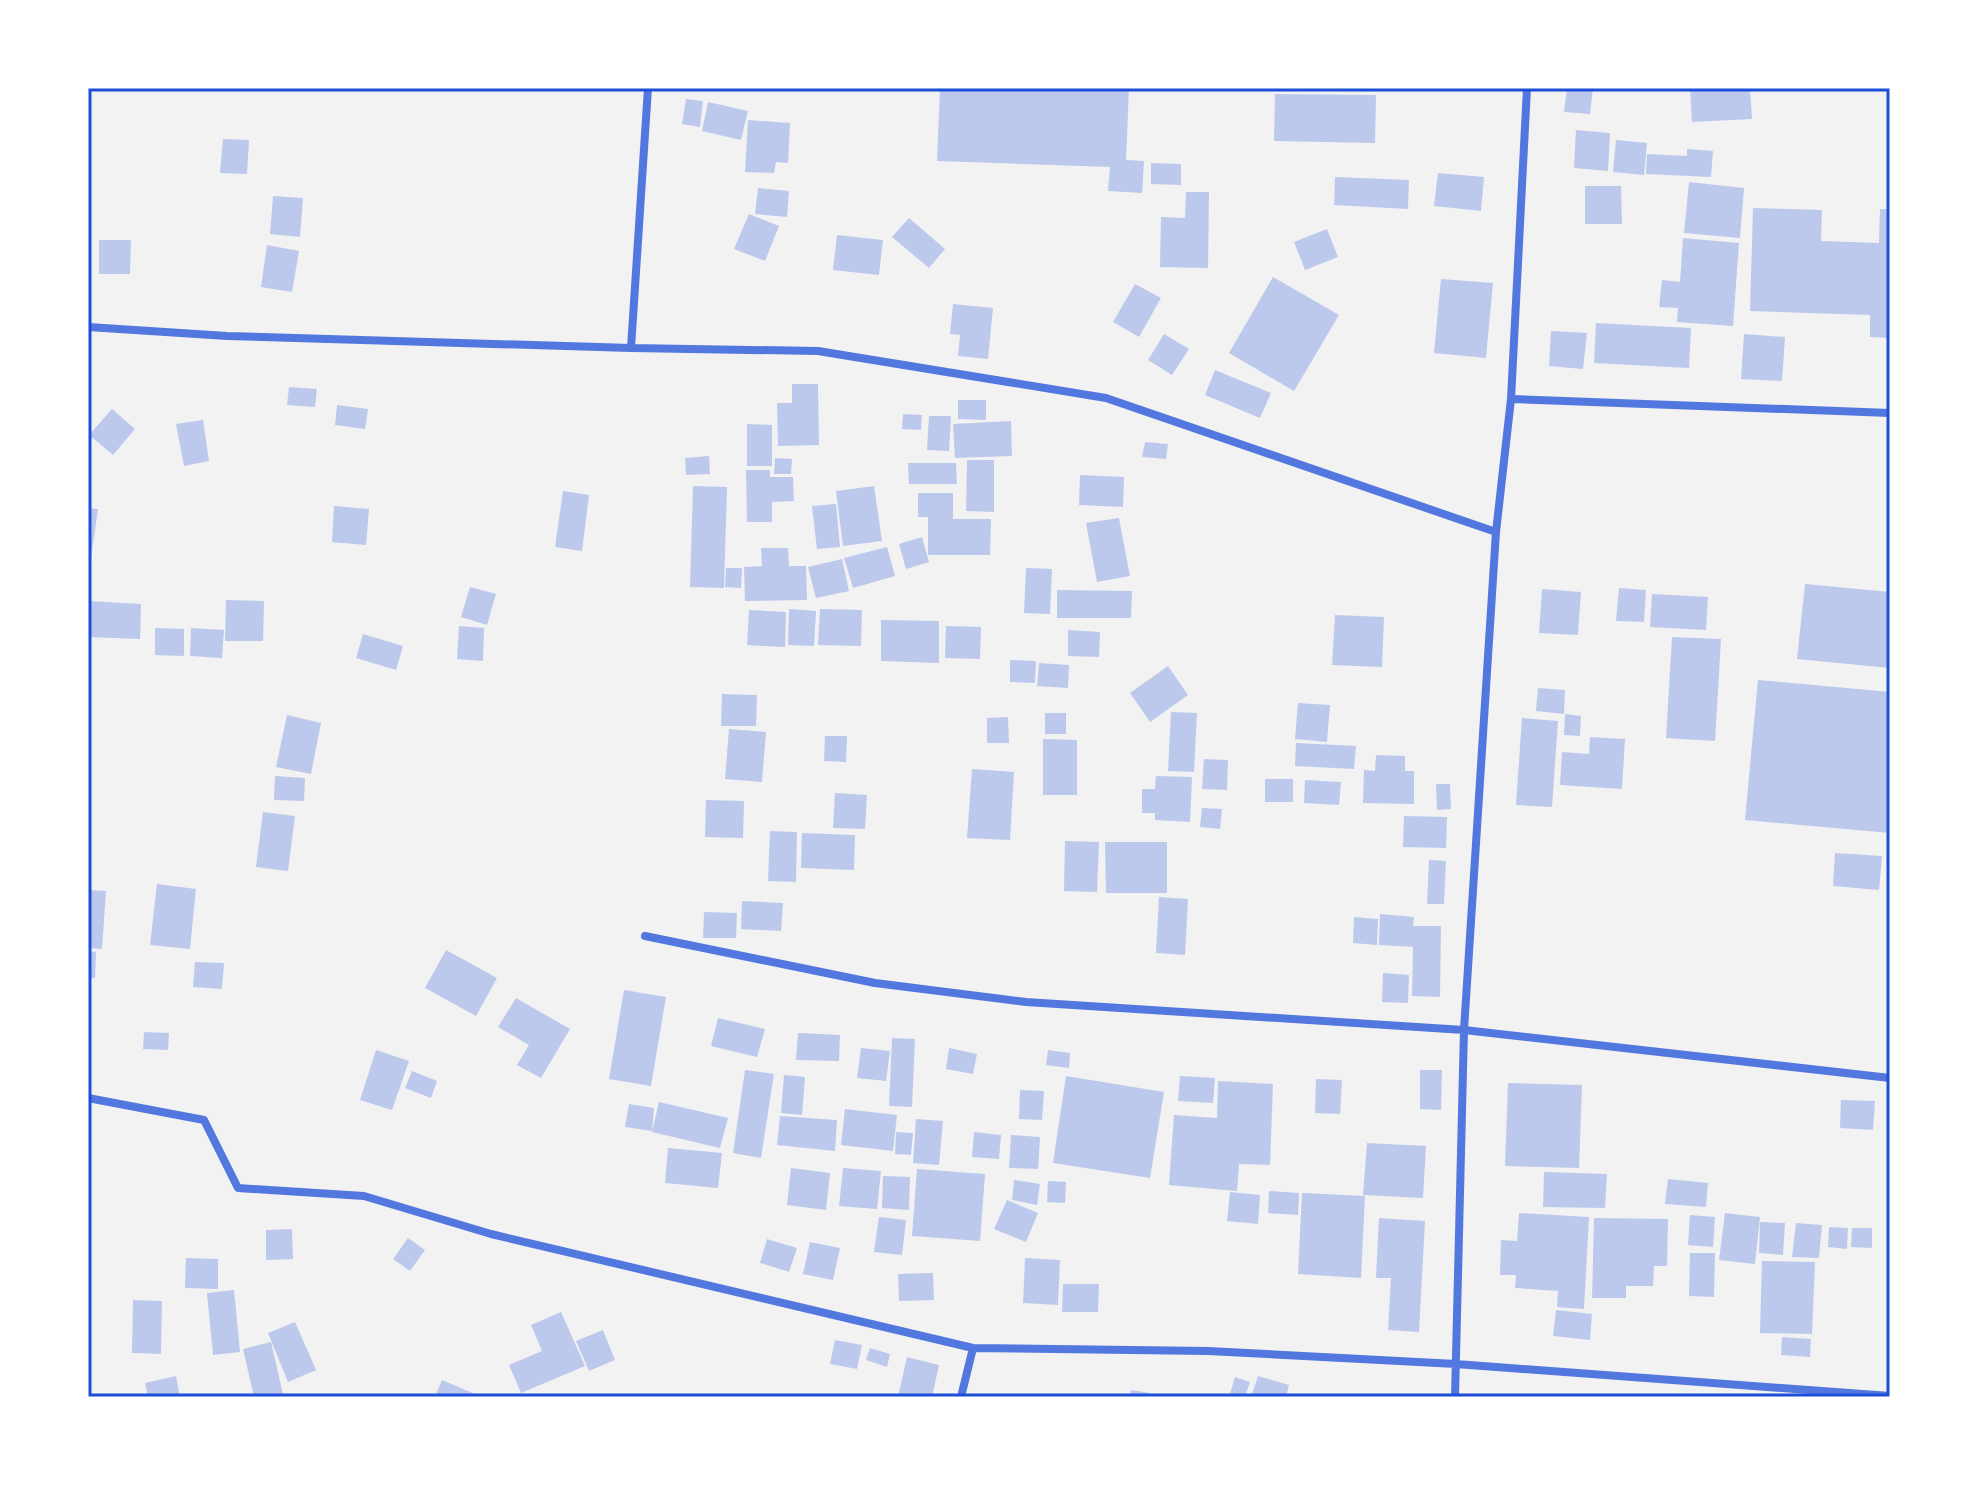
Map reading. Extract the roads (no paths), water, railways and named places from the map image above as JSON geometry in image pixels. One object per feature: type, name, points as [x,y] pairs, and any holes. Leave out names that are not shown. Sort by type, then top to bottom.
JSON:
[{"type":"street","points":[[631,348],[648,88]]},
{"type":"street","points":[[1455,1397],[1464,1030],[1496,532],[1511,399],[1527,88]]},
{"type":"street","points":[[88,327],[242,337],[818,351],[1106,398],[1496,532]]},
{"type":"street","points":[[1511,399],[1890,413]]},
{"type":"street","points":[[645,936],[875,983],[1026,1002],[1464,1030],[1890,1078]]},
{"type":"street","points":[[88,1098],[204,1120],[238,1188],[364,1196],[491,1234],[973,1348],[1208,1351],[1456,1364],[1890,1396]]},
{"type":"street","points":[[961,1397],[973,1348]]}]
